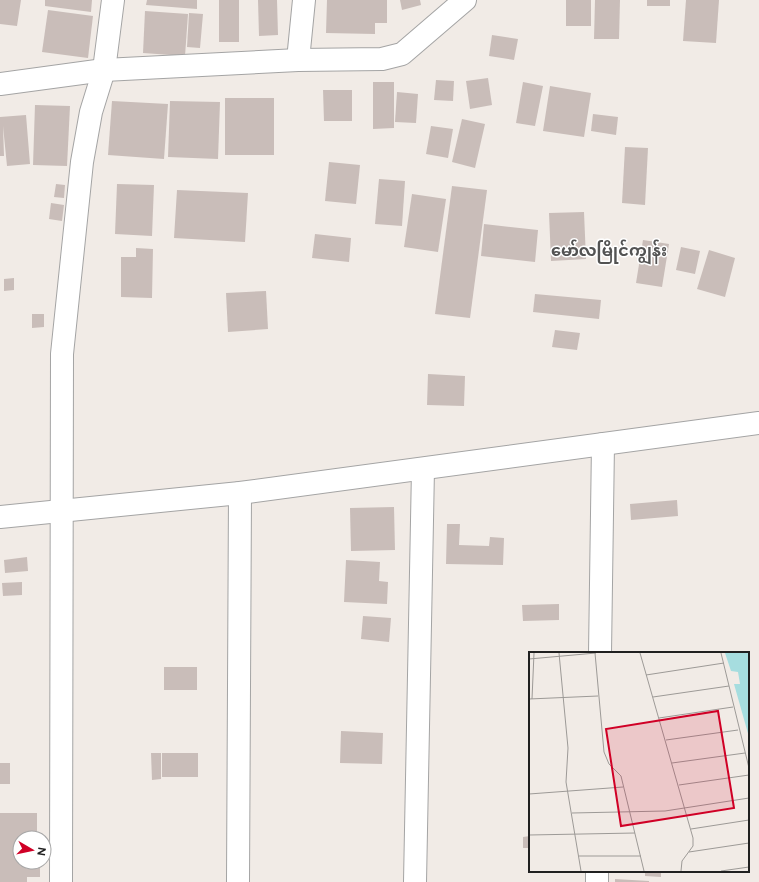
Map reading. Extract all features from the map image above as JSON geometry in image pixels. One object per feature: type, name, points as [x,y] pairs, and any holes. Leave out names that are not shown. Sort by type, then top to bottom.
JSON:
[{"type":"street","points":[[61,882],[62,354],[82,162],[91,112],[104,70],[113,0]]},
{"type":"street","points":[[298,60],[304,0]]},
{"type":"street","points":[[0,84],[104,70],[298,60],[382,59],[402,54],[465,0]]},
{"type":"street","points":[[0,517],[240,493],[759,423]]},
{"type":"street","points":[[600,652],[603,444]]},
{"type":"street","points":[[415,882],[423,469]]},
{"type":"street","points":[[238,882],[240,493]]},
{"type":"building","points":[[0,0],[21,0],[17,26],[0,24]]},
{"type":"building","points":[[45,0],[92,0],[91,12],[45,6]]},
{"type":"building","points":[[147,0],[197,0],[197,9],[146,5]]},
{"type":"building","points":[[219,0],[239,0],[239,42],[219,42]]},
{"type":"building","points":[[258,0],[277,0],[278,35],[259,36]]},
{"type":"building","points":[[327,0],[387,0],[387,23],[375,23],[375,34],[326,33]]},
{"type":"building","points":[[400,0],[420,0],[421,5],[402,10]]},
{"type":"building","points":[[566,0],[591,0],[591,26],[566,26]]},
{"type":"building","points":[[595,0],[620,0],[619,39],[594,39]]},
{"type":"building","points":[[647,0],[670,0],[670,6],[647,6]]},
{"type":"building","points":[[686,0],[719,0],[716,43],[683,41]]},
{"type":"building","points":[[48,10],[93,16],[88,58],[42,52]]},
{"type":"building","points":[[145,11],[188,14],[185,56],[143,53]]},
{"type":"building","points":[[189,13],[203,14],[200,48],[187,47]]},
{"type":"building","points":[[492,35],[518,39],[514,60],[489,56]]},
{"type":"building","points":[[488,78],[492,105],[470,109],[466,81]]},
{"type":"building","points":[[436,80],[454,81],[453,101],[434,100]]},
{"type":"building","points":[[373,82],[394,82],[394,128],[373,129]]},
{"type":"building","points":[[523,82],[543,86],[535,126],[516,123]]},
{"type":"building","points":[[550,86],[591,93],[584,137],[543,131]]},
{"type":"building","points":[[323,90],[352,90],[352,121],[324,121]]},
{"type":"building","points":[[397,92],[418,94],[416,123],[395,122]]},
{"type":"building","points":[[225,98],[274,98],[274,155],[225,155]]},
{"type":"building","points":[[112,101],[168,104],[164,159],[108,155]]},
{"type":"building","points":[[170,101],[220,102],[218,159],[168,157]]},
{"type":"building","points":[[35,105],[70,106],[67,166],[33,165]]},
{"type":"building","points":[[593,114],[618,117],[616,135],[591,131]]},
{"type":"building","points":[[26,115],[30,164],[7,166],[3,126],[4,156],[0,156],[0,117]]},
{"type":"building","points":[[462,119],[485,124],[475,168],[452,162]]},
{"type":"building","points":[[431,126],[453,129],[448,158],[426,154]]},
{"type":"building","points":[[625,147],[648,148],[645,205],[622,203]]},
{"type":"building","points":[[329,162],[360,165],[356,204],[325,201]]},
{"type":"building","points":[[379,179],[405,181],[402,226],[375,224]]},
{"type":"building","points":[[56,184],[65,185],[64,198],[54,197]]},
{"type":"building","points":[[117,184],[154,185],[152,236],[115,234]]},
{"type":"building","points":[[452,186],[487,190],[470,318],[435,314]]},
{"type":"building","points":[[177,190],[248,193],[245,242],[174,238]]},
{"type":"building","points":[[412,194],[446,199],[438,252],[404,247]]},
{"type":"building","points":[[51,203],[64,205],[62,221],[49,219]]},
{"type":"building","points":[[584,212],[586,259],[551,261],[549,213]]},
{"type":"building","points":[[484,224],[538,230],[535,262],[481,256]]},
{"type":"building","points":[[315,234],[351,238],[349,262],[312,258]]},
{"type":"building","points":[[643,240],[669,244],[662,287],[636,283]]},
{"type":"building","points":[[681,247],[700,251],[695,274],[676,270]]},
{"type":"building","points":[[136,248],[153,249],[152,298],[121,297],[121,257],[136,257]]},
{"type":"building","points":[[709,250],[735,258],[725,297],[697,289]]},
{"type":"building","points":[[14,278],[14,290],[4,291],[4,279]]},
{"type":"building","points":[[266,291],[268,329],[228,332],[226,293]]},
{"type":"building","points":[[535,294],[601,300],[599,319],[533,312]]},
{"type":"building","points":[[32,314],[44,314],[44,327],[32,328]]},
{"type":"building","points":[[555,330],[580,333],[577,350],[552,347]]},
{"type":"building","points":[[428,374],[465,376],[464,406],[427,405]]},
{"type":"building","points":[[677,500],[678,516],[631,520],[630,504]]},
{"type":"building","points":[[394,507],[395,550],[351,551],[350,508]]},
{"type":"building","points":[[447,524],[460,524],[459,545],[489,546],[490,537],[504,538],[503,565],[446,564]]},
{"type":"building","points":[[27,557],[28,571],[5,573],[4,560]]},
{"type":"building","points":[[346,560],[380,562],[379,581],[388,582],[387,604],[344,602]]},
{"type":"building","points":[[22,582],[22,595],[3,596],[2,583]]},
{"type":"building","points":[[559,604],[559,620],[523,621],[522,605]]},
{"type":"building","points":[[363,616],[391,618],[389,642],[361,639]]},
{"type":"building","points":[[164,667],[197,667],[197,690],[164,690]]},
{"type":"building","points":[[341,731],[383,733],[382,764],[340,763]]},
{"type":"building","points":[[151,753],[161,753],[161,779],[152,780]]},
{"type":"building","points":[[162,753],[198,753],[198,777],[162,777]]},
{"type":"building","points":[[0,763],[10,763],[10,784],[0,784]]},
{"type":"building","points":[[0,813],[37,813],[37,830],[12,830],[12,870],[40,870],[40,877],[27,877],[27,882],[0,882]]},
{"type":"building","points":[[529,836],[529,848],[523,848],[523,837]]},
{"type":"building","points":[[645,872],[661,872],[661,877],[645,876]]},
{"type":"building","points":[[615,879],[649,881],[649,882],[615,882]]},
{"type":"district","name":"မော်လမြိုင်ကျွန်း","points":[[609,250]]}]
